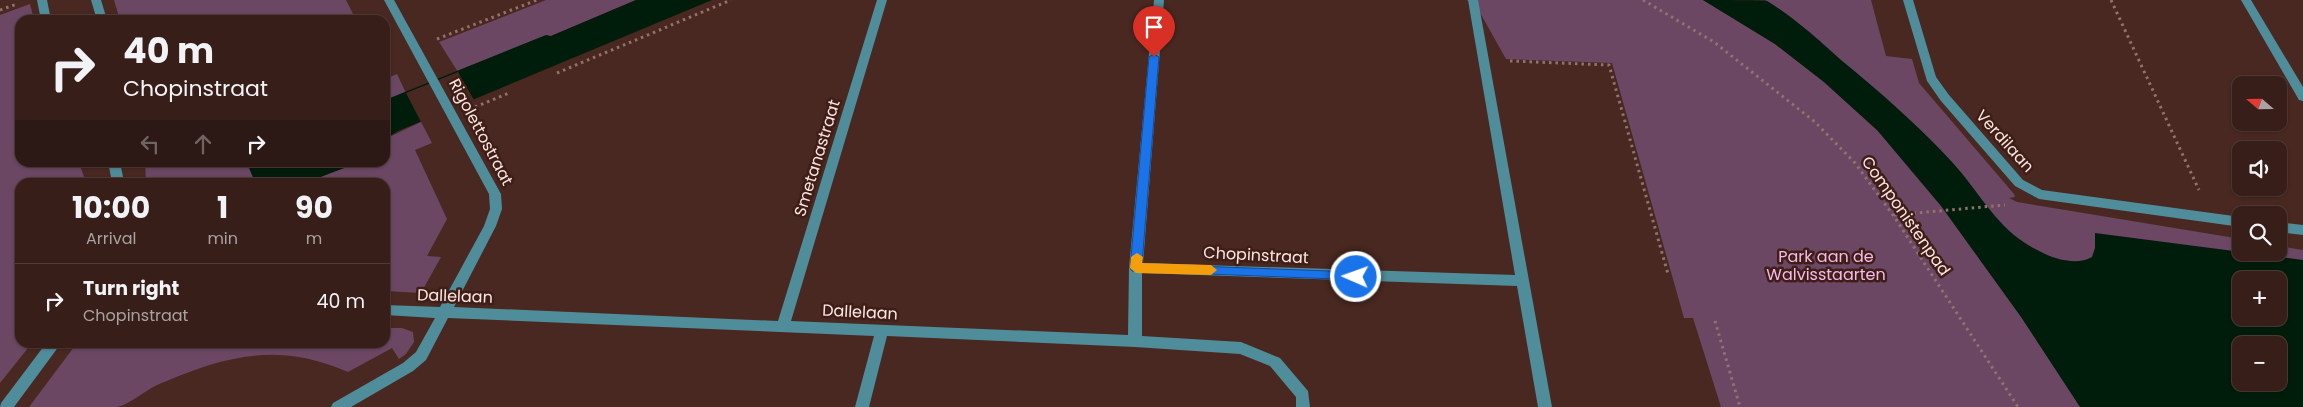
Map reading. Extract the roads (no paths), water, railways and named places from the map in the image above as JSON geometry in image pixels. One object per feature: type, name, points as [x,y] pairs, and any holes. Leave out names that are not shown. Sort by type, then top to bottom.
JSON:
[{"type":"street","points":[[42,0],[45,15]]},
{"type":"street","points":[[96,0],[100,15]]},
{"type":"street","name":"Rigolettostraat","points":[[338,407],[408,367],[421,356],[490,226],[496,209],[495,194],[389,0]]},
{"type":"street","name":"Smetanastraat","points":[[783,326],[882,0]]},
{"type":"street","points":[[1135,341],[1136,268],[1159,0]]},
{"type":"street","points":[[1473,0],[1545,407]]},
{"type":"street","name":"Verdilaan","points":[[1908,0],[1931,78],[1945,98],[2019,183],[2039,194],[2232,221]]},
{"type":"street","points":[[2246,0],[2303,97]]},
{"type":"street","points":[[2287,227],[2303,230]]},
{"type":"street","name":"Chopinstraat","points":[[1136,268],[1523,281]]},
{"type":"street","name":"Dallelaan","points":[[390,310],[1135,341],[1241,348],[1275,362],[1302,395],[1303,407]]},
{"type":"street","points":[[862,407],[882,330]]},
{"type":"street","points":[[6,407],[50,348]]},
{"type":"park label","name":"Park aan de Walvisstaarten","points":[[1826,265]]}]
